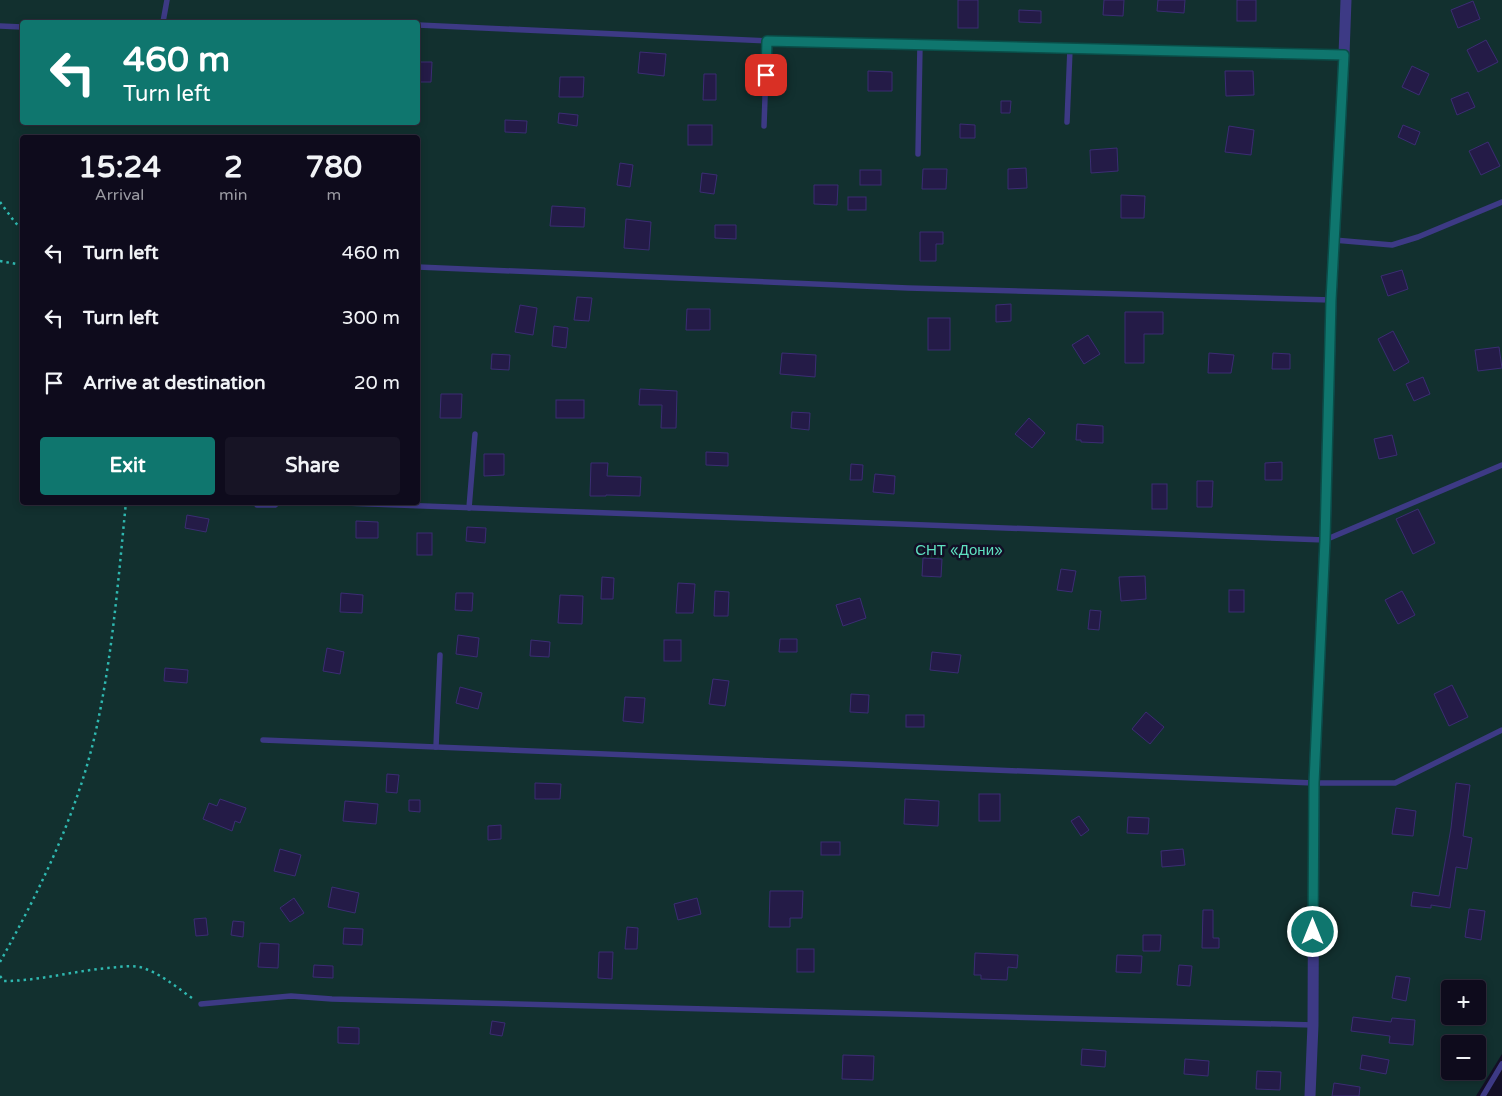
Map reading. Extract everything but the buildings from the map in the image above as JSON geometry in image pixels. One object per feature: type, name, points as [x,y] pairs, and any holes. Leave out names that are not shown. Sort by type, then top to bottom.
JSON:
[{"type":"street","points":[[1310,1096],[1314,783],[1325,540],[1331,300],[1346,0]]},
{"type":"lane","points":[[164,20],[168,0]]},
{"type":"lane","points":[[420,25],[920,46],[1344,55]]},
{"type":"lane","points":[[0,26],[20,27]]},
{"type":"lane","points":[[764,126],[767,41]]},
{"type":"lane","points":[[918,154],[920,46]]},
{"type":"lane","points":[[1067,122],[1070,49]]},
{"type":"lane","points":[[1334,240],[1392,246],[1502,202]]},
{"type":"lane","points":[[420,266],[908,288],[1331,300]]},
{"type":"lane","points":[[469,508],[475,434]]},
{"type":"lane","points":[[394,505],[1325,540],[1502,465]]},
{"type":"lane","points":[[257,505],[275,505]]},
{"type":"lane","points":[[436,747],[440,655]]},
{"type":"lane","points":[[263,740],[1314,783],[1395,784],[1502,730]]},
{"type":"lane","points":[[201,1004],[291,996],[332,999],[1312,1026]]},
{"type":"lane","points":[[1482,1096],[1502,1064]]},
{"type":"path","points":[[0,202],[20,227]]},
{"type":"path","points":[[0,261],[20,265]]},
{"type":"path","points":[[0,962],[25,917],[57,849],[78,794],[94,739],[109,659],[126,505]]},
{"type":"path","points":[[0,976],[4,981],[19,981],[95,969],[132,966],[146,969],[159,975],[201,1004]]},
{"type":"green space","name":"СНТ «Дони»","points":[[0,0],[1502,0],[1502,1054],[1486,1080],[1486,1035],[1441,1035],[1441,1080],[1486,1080],[1476,1096],[0,1096]]},
{"type":"route","points":[[766,75],[767,41],[1344,55],[1331,300],[1325,540],[1314,783],[1313,932]]}]
